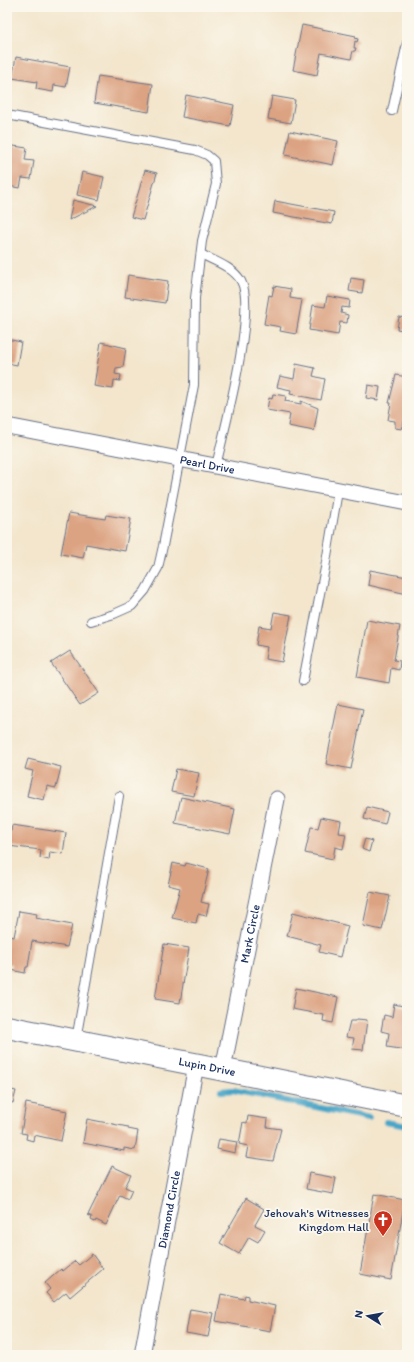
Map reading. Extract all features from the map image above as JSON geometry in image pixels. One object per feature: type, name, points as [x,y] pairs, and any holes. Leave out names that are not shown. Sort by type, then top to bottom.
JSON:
[{"type":"street","name":"Pearl Drive","points":[[7,426],[338,491],[407,503]]},
{"type":"street","name":"Mark Circle","points":[[223,1069],[277,799]]},
{"type":"street","name":"Lupin Drive","points":[[7,1027],[407,1106]]},
{"type":"street","name":"Diamond Circle","points":[[142,1355],[196,1065]]},
{"type":"lane","points":[[392,110],[407,43]]},
{"type":"lane","points":[[7,115],[178,146],[207,155],[214,161],[216,184],[200,254],[195,298],[194,385],[181,460],[158,568],[145,591],[132,606],[114,614],[91,621]]},
{"type":"lane","points":[[200,254],[232,271],[241,281],[245,296],[245,320],[242,349],[216,466]]},
{"type":"lane","points":[[303,681],[326,568],[338,491]]},
{"type":"lane","points":[[76,1041],[119,796]]},
{"type":"building","points":[[302,25],[356,36],[355,38],[358,39],[357,42],[355,41],[354,48],[356,48],[355,51],[353,51],[351,59],[321,53],[317,75],[293,70]]},
{"type":"building","points":[[16,57],[70,67],[66,87],[54,85],[53,92],[36,89],[37,82],[12,78]]},
{"type":"building","points":[[98,76],[153,84],[149,112],[94,103]]},
{"type":"building","points":[[186,95],[234,105],[230,126],[182,117]]},
{"type":"building","points":[[272,96],[295,100],[291,123],[268,119]]},
{"type":"building","points":[[290,131],[338,141],[333,165],[285,155]]},
{"type":"building","points":[[7,145],[27,148],[25,160],[34,161],[31,179],[22,178],[20,188],[7,186]]},
{"type":"building","points":[[145,170],[157,173],[143,220],[131,217]]},
{"type":"building","points":[[82,172],[104,177],[99,200],[77,195]]},
{"type":"building","points":[[73,200],[97,206],[69,220]]},
{"type":"building","points":[[275,201],[334,212],[332,224],[273,213]]},
{"type":"building","points":[[128,275],[168,281],[165,303],[125,297]]},
{"type":"building","points":[[351,278],[364,280],[362,293],[349,291]]},
{"type":"building","points":[[274,286],[291,289],[290,298],[302,300],[296,334],[280,331],[281,327],[264,324],[269,295],[272,296]]},
{"type":"building","points":[[327,296],[350,300],[349,308],[342,307],[341,313],[348,315],[347,323],[340,322],[338,335],[309,330],[313,305],[325,307]]},
{"type":"building","points":[[399,317],[407,318],[407,331],[397,329]]},
{"type":"building","points":[[7,339],[21,342],[17,365],[7,363]]},
{"type":"building","points":[[101,342],[126,348],[123,367],[116,368],[115,374],[121,375],[120,381],[114,380],[113,389],[94,386]]},
{"type":"building","points":[[296,364],[315,368],[313,376],[325,379],[321,400],[290,394],[291,390],[277,387],[280,376],[294,379]]},
{"type":"building","points":[[396,375],[407,377],[407,418],[405,418],[402,429],[395,428],[395,421],[388,420],[391,403],[389,403]]},
{"type":"building","points":[[368,385],[380,387],[378,400],[366,398]]},
{"type":"building","points":[[273,394],[286,396],[285,401],[301,404],[301,401],[318,408],[314,431],[288,426],[290,414],[267,410],[269,398],[272,399]]},
{"type":"building","points":[[69,513],[105,519],[106,515],[131,519],[125,551],[86,544],[83,558],[61,554]]},
{"type":"building","points":[[370,570],[407,577],[407,594],[368,585]]},
{"type":"building","points":[[274,612],[291,615],[282,662],[265,659],[267,647],[256,645],[259,626],[271,628]]},
{"type":"building","points":[[367,620],[400,626],[394,660],[400,661],[399,670],[391,668],[389,683],[357,677]]},
{"type":"building","points":[[70,651],[99,693],[80,705],[51,663]]},
{"type":"building","points":[[338,704],[363,709],[351,769],[326,764]]},
{"type":"building","points":[[28,759],[61,767],[56,788],[47,786],[44,800],[27,796],[33,771],[25,769]]},
{"type":"building","points":[[176,769],[199,773],[194,796],[171,792]]},
{"type":"building","points":[[181,797],[235,809],[230,834],[175,823]]},
{"type":"building","points":[[367,807],[388,812],[385,824],[364,819]]},
{"type":"building","points":[[321,817],[341,821],[339,833],[346,834],[343,849],[335,847],[333,859],[305,853],[311,827],[318,828]]},
{"type":"building","points":[[12,825],[66,833],[63,854],[50,852],[49,860],[40,858],[41,850],[8,846],[9,835],[7,835],[8,830],[11,831]]},
{"type":"building","points":[[365,839],[372,841],[369,852],[362,849]]},
{"type":"building","points":[[173,863],[185,866],[186,863],[209,869],[201,902],[209,904],[206,916],[198,914],[196,923],[172,918],[180,888],[168,885]]},
{"type":"building","points":[[370,892],[390,896],[382,930],[363,926]]},
{"type":"building","points":[[19,911],[37,914],[36,918],[72,925],[67,947],[32,941],[28,967],[26,967],[25,973],[11,970],[12,964],[7,963],[7,936],[14,937]]},
{"type":"building","points":[[293,912],[348,926],[340,957],[319,952],[321,945],[287,936]]},
{"type":"building","points":[[164,944],[189,948],[180,1003],[155,999]]},
{"type":"building","points":[[296,988],[338,997],[333,1023],[323,1021],[324,1015],[292,1009]]},
{"type":"building","points":[[394,1004],[407,1007],[407,1050],[387,1047],[389,1033],[381,1031],[384,1015],[392,1017]]},
{"type":"building","points":[[357,1019],[367,1020],[363,1050],[352,1049],[354,1038],[346,1037],[350,1021],[356,1021]]},
{"type":"building","points":[[7,1089],[16,1091],[13,1103],[7,1101]]},
{"type":"building","points":[[26,1103],[67,1111],[61,1141],[34,1135],[33,1141],[26,1139],[27,1134],[21,1133]]},
{"type":"building","points":[[248,1116],[268,1119],[267,1127],[281,1129],[273,1161],[246,1157],[248,1146],[239,1144],[243,1122],[247,1123]]},
{"type":"building","points":[[87,1119],[128,1127],[128,1129],[138,1131],[135,1150],[124,1148],[124,1151],[83,1143]]},
{"type":"building","points":[[219,1139],[237,1142],[235,1153],[217,1149]]},
{"type":"building","points":[[112,1166],[131,1175],[125,1187],[132,1190],[128,1199],[120,1195],[106,1225],[96,1220],[95,1222],[91,1220],[92,1217],[88,1215]]},
{"type":"building","points":[[309,1173],[336,1178],[333,1194],[306,1189]]},
{"type":"building","name":"Jehovah's Witnesses Kingdom Hall","points":[[374,1194],[405,1200],[391,1280],[360,1274]]},
{"type":"building","points":[[246,1198],[264,1209],[255,1225],[265,1230],[258,1242],[249,1237],[239,1254],[220,1243]]},
{"type":"building","points":[[92,1254],[103,1269],[70,1297],[66,1292],[54,1302],[46,1293],[50,1289],[45,1283],[61,1269],[63,1271],[75,1261],[79,1265]]},
{"type":"building","points":[[221,1294],[244,1299],[245,1295],[248,1296],[248,1300],[275,1306],[270,1331],[216,1321]]},
{"type":"building","points":[[190,1309],[213,1313],[208,1337],[186,1333]]},
{"type":"waterway","points":[[221,1091],[233,1090],[369,1118]]},
{"type":"waterway","points":[[386,1122],[407,1126]]},
{"type":"place","name":"Jehovah's Witnesses Kingdom Hall","points":[[383,1237]]}]
